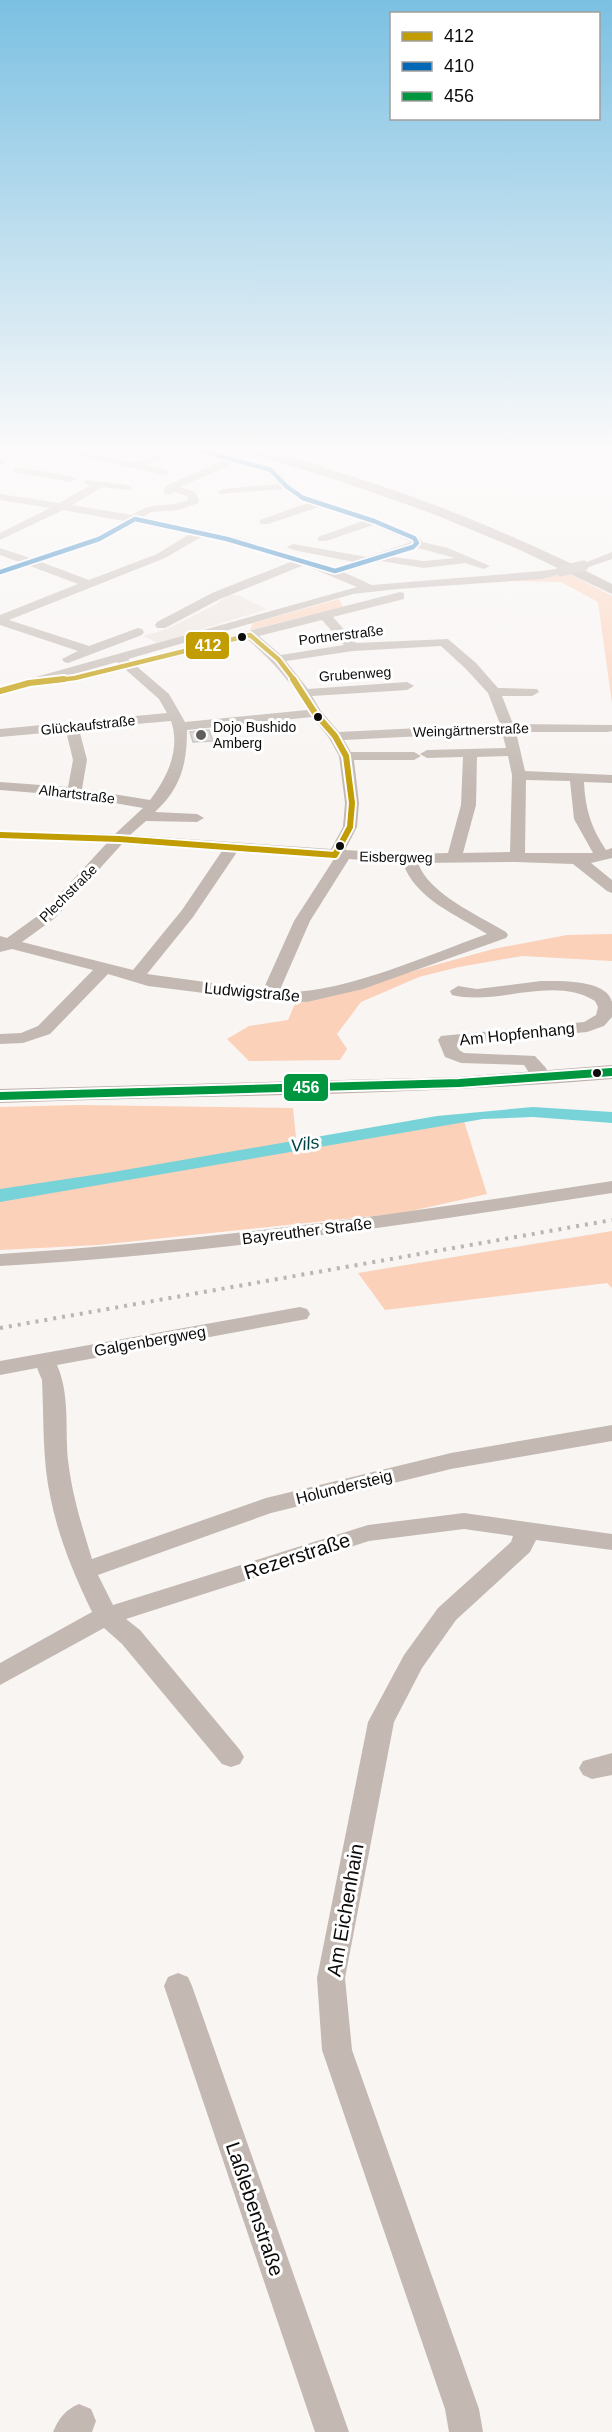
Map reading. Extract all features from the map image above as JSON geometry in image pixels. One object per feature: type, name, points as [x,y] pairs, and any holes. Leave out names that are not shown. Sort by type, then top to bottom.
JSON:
[{"type":"main road","points":[[559,563],[612,590]]},
{"type":"main road","points":[[0,1096],[542,1079],[612,1072]]},
{"type":"street","points":[[0,572],[28,563]]},
{"type":"street","points":[[37,563],[89,584]]},
{"type":"street","points":[[2,622],[142,563]]},
{"type":"street","points":[[161,625],[216,596],[298,563]]},
{"type":"street","points":[[312,563],[335,571],[370,588]]},
{"type":"street","points":[[335,571],[358,563]]},
{"type":"street","points":[[413,563],[445,563]]},
{"type":"street","points":[[476,563],[484,567]]},
{"type":"street","points":[[0,698],[75,678],[124,661],[370,588],[556,573],[592,563]]},
{"type":"street","points":[[0,691],[124,661],[250,635],[400,596]]},
{"type":"street","points":[[324,614],[352,647]]},
{"type":"street","points":[[2,622],[91,651]]},
{"type":"street","points":[[284,625],[311,653]]},
{"type":"street","points":[[0,682],[91,651],[138,632]]},
{"type":"street","points":[[250,635],[278,658],[304,693],[315,713],[335,736],[346,756],[352,803],[350,827],[339,855],[302,921],[269,996]]},
{"type":"street","name":"Portnerstraße","points":[[278,658],[352,647],[444,642],[471,666],[494,692]]},
{"type":"street","points":[[124,661],[164,697],[178,721]]},
{"type":"street","points":[[29,683],[75,678]]},
{"type":"street","name":"Grubenweg","points":[[304,693],[407,686]]},
{"type":"street","points":[[517,857],[519,775],[508,728],[494,692],[532,692]]},
{"type":"street","name":"Glückaufstraße","points":[[0,733],[315,713]]},
{"type":"street","name":"Plechstraße","points":[[3,945],[49,915],[119,839],[154,805],[169,785],[180,758],[178,721]]},
{"type":"street","points":[[71,727],[80,746],[82,762],[74,792]]},
{"type":"street","name":"Weingärtnerstraße","points":[[335,736],[508,728],[608,728]]},
{"type":"street","points":[[454,857],[465,830],[471,797],[470,752]]},
{"type":"street","points":[[346,756],[514,752]]},
{"type":"street","points":[[519,775],[612,779]]},
{"type":"street","points":[[577,777],[578,813],[589,837],[607,855]]},
{"type":"street","name":"Alhartstraße","points":[[0,786],[74,792],[154,805]]},
{"type":"street","points":[[141,816],[197,818]]},
{"type":"street","name":"Eisbergweg","points":[[0,836],[119,839],[409,859],[517,857],[577,859],[607,855]]},
{"type":"street","points":[[137,976],[179,927],[206,890],[232,847]]},
{"type":"street","name":"Ludwigstraße","points":[[3,945],[137,976],[148,981],[269,996],[307,997],[357,985],[500,935],[431,893],[415,877],[409,859]]},
{"type":"street","points":[[577,859],[612,888]]},
{"type":"street","points":[[0,1039],[23,1038],[44,1030],[104,968]]},
{"type":"street","name":"Am Hopfenhang","points":[[458,991],[475,994],[575,987],[598,994],[605,1001],[607,1008],[605,1015],[601,1020],[587,1027],[447,1040],[451,1053],[461,1058],[529,1060],[537,1068],[542,1079]]},
{"type":"street","name":"Bayreuther Straße","points":[[0,1260],[82,1256],[406,1220],[612,1187]]},
{"type":"street","name":"Galgenbergweg","points":[[0,1368],[300,1314]]},
{"type":"street","points":[[44,1360],[53,1380],[57,1460],[62,1500],[84,1571],[106,1616],[131,1637],[231,1757]]},
{"type":"street","name":"Holundersteig","points":[[84,1571],[266,1506],[451,1461],[612,1432]]},
{"type":"street","name":"Rezerstraße","points":[[0,1675],[106,1616],[368,1533],[464,1521],[612,1542]]},
{"type":"street","name":"Am Eichenhain","points":[[466,2432],[462,2409],[337,2050],[331,1978],[381,1722],[413,1662],[447,1614],[522,1546],[527,1529]]},
{"type":"street","name":"Laßlebenstraße","points":[[178,1986],[332,2432]]},
{"type":"shaded area","points":[[570,574],[612,596],[612,704],[598,602],[561,582],[508,581]]},
{"type":"shaded area","points":[[229,595],[238,595],[267,609],[158,643],[143,636],[167,629],[211,607]]},
{"type":"shaded area","points":[[339,599],[343,607],[250,630],[253,623]]},
{"type":"shaded area","points":[[612,934],[612,961],[522,956],[459,967],[419,977],[361,1002],[337,1034],[347,1049],[340,1060],[249,1061],[227,1039],[249,1026],[288,1020],[295,1004],[493,949],[567,935]]},
{"type":"shaded area","points":[[78,1105],[293,1108],[296,1138],[291,1139],[292,1149],[463,1118],[487,1194],[402,1213],[98,1245],[0,1250],[0,1107]]},
{"type":"shaded area","points":[[612,1231],[612,1288],[607,1283],[385,1310],[358,1273]]},
{"type":"water","name":"Vils","points":[[533,1107],[612,1112],[612,1123],[533,1117],[483,1119],[0,1202],[0,1189],[113,1172],[437,1116]]},
{"type":"building","name":"Dojo Bushido Amberg","points":[[209,730],[213,741],[193,742],[190,732]]},
{"type":"railway","points":[[0,1328],[612,1220]]},
{"type":"transit line","name":"410","points":[[0,572],[26,563]]},
{"type":"transit line","name":"410","points":[[310,563],[335,571],[359,563]]},
{"type":"transit line","name":"412","points":[[0,691],[29,683],[75,678],[250,635],[278,659],[304,693],[315,713],[335,736],[346,756],[352,803],[350,827],[335,855],[119,839],[0,835]]},
{"type":"transit line","name":"456","points":[[0,1096],[459,1083],[612,1072]]},
{"type":"place","name":"Dojo Bushido Amberg","points":[[201,735]]}]
